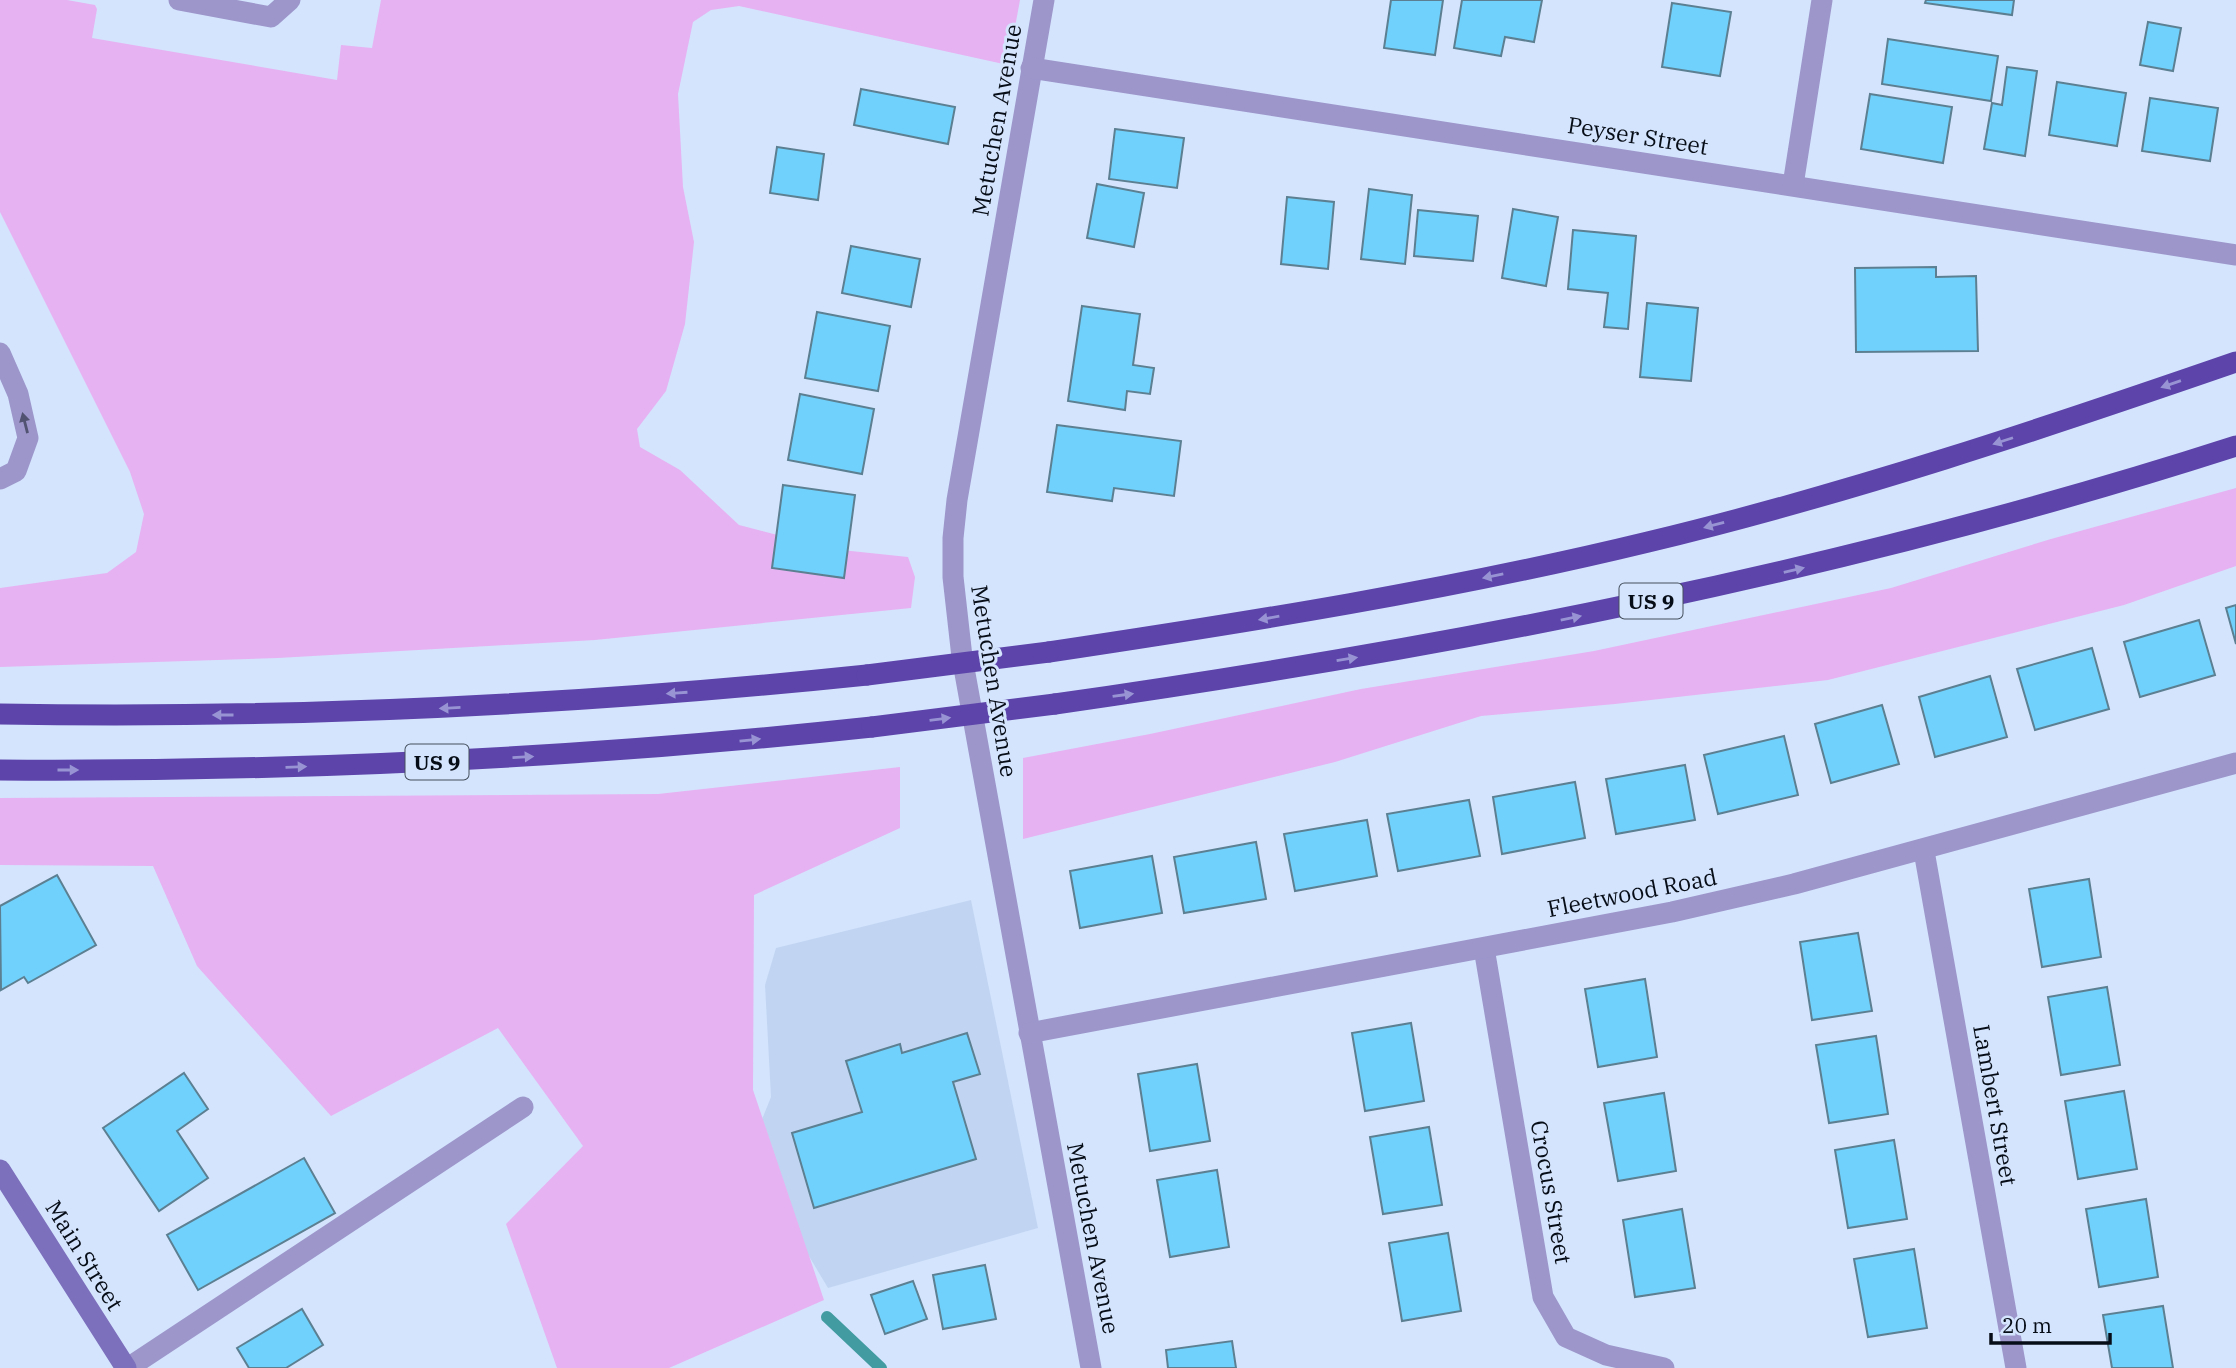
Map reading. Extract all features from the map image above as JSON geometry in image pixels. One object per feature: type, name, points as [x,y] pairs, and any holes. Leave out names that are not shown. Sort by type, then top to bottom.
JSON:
[{"type":"highway","name":"US 9","points":[[0,714],[270,715],[427,709],[702,692],[1049,652],[1221,626],[1364,601],[1647,543],[1929,465],[2236,362]]},
{"type":"highway","name":"US 9","points":[[0,770],[138,771],[435,762],[727,743],[1055,704],[1371,655],[1662,599],[1802,568],[1944,532],[2236,446]]},
{"type":"main road","name":"Main Street","points":[[0,1172],[127,1368]]},
{"type":"street","points":[[180,0],[271,17],[290,0]]},
{"type":"street","name":"Metuchen Avenue","points":[[1044,0],[962,458],[953,538],[953,577],[957,625],[1091,1368]]},
{"type":"street","points":[[1793,186],[1822,0]]},
{"type":"street","name":"Peyser Street","points":[[1031,68],[2236,255]]},
{"type":"street","points":[[0,353],[18,394],[28,438],[16,471],[0,479]]},
{"type":"street","name":"Fleetwood Road","points":[[1029,1033],[1672,912],[1924,851],[2236,764]]},
{"type":"street","name":"Lambert Street","points":[[1924,851],[2016,1368]]},
{"type":"street","name":"Crocus Street","points":[[1484,948],[1544,1297],[1566,1337],[1606,1355],[1664,1368]]},
{"type":"street","points":[[127,1368],[523,1108]]},
{"type":"shaded area","points":[[0,0],[67,0],[95,5],[97,9],[92,38],[337,80],[341,45],[372,48],[381,0],[1020,0],[1008,65],[739,6],[711,10],[693,22],[678,94],[683,187],[694,242],[685,324],[666,391],[637,429],[640,447],[680,470],[739,525],[832,549],[908,557],[915,577],[911,608],[595,640],[278,658],[0,667],[0,588],[107,573],[136,552],[144,514],[130,472],[0,212]]},
{"type":"shaded area","points":[[2236,488],[2236,566],[2124,605],[1828,680],[1481,716],[1335,762],[1023,839],[1023,758],[1361,689],[1594,651],[1891,588],[2051,539]]},
{"type":"shaded area","points":[[900,767],[900,828],[754,895],[753,1090],[824,1300],[669,1368],[557,1368],[506,1224],[583,1146],[498,1028],[331,1116],[197,966],[153,866],[0,865],[0,798],[658,794]]},
{"type":"shaded area","points":[[971,900],[1038,1228],[828,1288],[767,1186],[756,1134],[771,1097],[765,985],[776,948]]},
{"type":"building","points":[[1391,0],[1443,0],[1435,55],[1384,48]]},
{"type":"building","points":[[1462,0],[1542,0],[1534,42],[1505,37],[1501,56],[1454,48]]},
{"type":"building","points":[[1926,0],[2014,0],[2012,15],[1925,3]]},
{"type":"building","points":[[1672,3],[1731,12],[1720,76],[1662,67]]},
{"type":"building","points":[[2148,22],[2181,28],[2173,71],[2140,65]]},
{"type":"building","points":[[1888,39],[1998,56],[1991,101],[1882,84]]},
{"type":"building","points":[[2007,67],[2037,71],[2025,156],[1984,149],[1992,103],[2002,105]]},
{"type":"building","points":[[2057,82],[2126,93],[2117,146],[2049,135]]},
{"type":"building","points":[[861,89],[955,107],[948,144],[854,125]]},
{"type":"building","points":[[1870,94],[1952,107],[1943,163],[1861,149]]},
{"type":"building","points":[[2150,98],[2218,108],[2210,161],[2142,151]]},
{"type":"building","points":[[1115,129],[1184,138],[1177,188],[1109,179]]},
{"type":"building","points":[[777,147],[824,154],[818,200],[770,193]]},
{"type":"building","points":[[1097,184],[1144,193],[1134,247],[1087,238]]},
{"type":"building","points":[[1369,189],[1412,195],[1405,264],[1361,259]]},
{"type":"building","points":[[1287,197],[1334,202],[1328,269],[1281,264]]},
{"type":"building","points":[[1513,209],[1558,217],[1546,286],[1502,278]]},
{"type":"building","points":[[1418,210],[1478,216],[1473,261],[1414,256]]},
{"type":"building","points":[[1573,230],[1636,236],[1628,329],[1604,327],[1608,293],[1568,289]]},
{"type":"building","points":[[851,246],[920,259],[911,307],[842,293]]},
{"type":"building","points":[[1936,267],[1936,277],[1976,276],[1978,351],[1856,352],[1855,268]]},
{"type":"building","points":[[1647,303],[1698,308],[1691,381],[1640,377]]},
{"type":"building","points":[[1082,306],[1140,314],[1133,365],[1154,368],[1150,394],[1127,391],[1125,410],[1068,401]]},
{"type":"building","points":[[817,312],[890,326],[878,391],[805,378]]},
{"type":"building","points":[[800,394],[874,409],[862,474],[788,460]]},
{"type":"building","points":[[1057,425],[1181,441],[1174,496],[1114,488],[1112,501],[1047,492]]},
{"type":"building","points":[[783,485],[855,495],[844,578],[772,568]]},
{"type":"building","points":[[2236,605],[2236,644],[2226,608]]},
{"type":"building","points":[[2199,620],[2215,675],[2140,697],[2124,642]]},
{"type":"building","points":[[2092,648],[2109,709],[2035,730],[2017,669]]},
{"type":"building","points":[[1990,676],[2007,737],[1935,757],[1919,697]]},
{"type":"building","points":[[1882,705],[1899,764],[1831,783],[1815,724]]},
{"type":"building","points":[[1784,736],[1798,795],[1718,814],[1704,755]]},
{"type":"building","points":[[1685,765],[1695,820],[1616,834],[1606,779]]},
{"type":"building","points":[[1575,782],[1585,838],[1502,854],[1493,797]]},
{"type":"building","points":[[1469,800],[1480,856],[1398,871],[1387,814]]},
{"type":"building","points":[[1367,820],[1377,876],[1295,891],[1284,834]]},
{"type":"building","points":[[1256,842],[1266,899],[1184,913],[1174,857]]},
{"type":"building","points":[[1152,856],[1162,913],[1080,928],[1070,871]]},
{"type":"building","points":[[57,875],[96,945],[28,983],[24,977],[1,990],[0,906]]},
{"type":"building","points":[[2089,879],[2101,957],[2042,967],[2029,889]]},
{"type":"building","points":[[1858,933],[1872,1011],[1812,1020],[1800,942]]},
{"type":"building","points":[[1645,979],[1657,1057],[1598,1067],[1585,989]]},
{"type":"building","points":[[2107,987],[2120,1065],[2061,1075],[2048,997]]},
{"type":"building","points":[[1411,1023],[1424,1101],[1365,1111],[1352,1033]]},
{"type":"building","points":[[967,1033],[980,1074],[953,1082],[976,1159],[814,1208],[792,1133],[862,1112],[846,1061],[900,1044],[902,1053]]},
{"type":"building","points":[[1876,1036],[1888,1114],[1829,1123],[1816,1045]]},
{"type":"building","points":[[1197,1064],[1210,1141],[1150,1151],[1138,1074]]},
{"type":"building","points":[[184,1073],[208,1109],[177,1131],[208,1178],[159,1211],[103,1128]]},
{"type":"building","points":[[2124,1091],[2137,1169],[2078,1179],[2065,1101]]},
{"type":"building","points":[[1664,1093],[1676,1171],[1618,1181],[1604,1103]]},
{"type":"building","points":[[1429,1127],[1442,1205],[1383,1214],[1370,1137]]},
{"type":"building","points":[[1894,1140],[1907,1219],[1848,1228],[1835,1150]]},
{"type":"building","points":[[304,1158],[335,1213],[198,1290],[167,1235]]},
{"type":"building","points":[[1217,1170],[1229,1247],[1170,1257],[1157,1180]]},
{"type":"building","points":[[2146,1199],[2158,1277],[2099,1287],[2086,1209]]},
{"type":"building","points":[[1682,1209],[1695,1288],[1635,1297],[1623,1220]]},
{"type":"building","points":[[1448,1233],[1461,1311],[1402,1321],[1389,1243]]},
{"type":"building","points":[[1914,1249],[1927,1328],[1868,1337],[1854,1259]]},
{"type":"building","points":[[985,1265],[996,1319],[943,1329],[933,1275]]},
{"type":"building","points":[[913,1281],[927,1319],[885,1334],[871,1295]]},
{"type":"building","points":[[2163,1306],[2173,1368],[2112,1368],[2103,1315]]},
{"type":"building","points":[[302,1309],[323,1345],[286,1368],[249,1368],[237,1348]]},
{"type":"building","points":[[1232,1341],[1236,1368],[1168,1368],[1166,1350]]},
{"type":"waterway","points":[[827,1317],[881,1368]]}]
